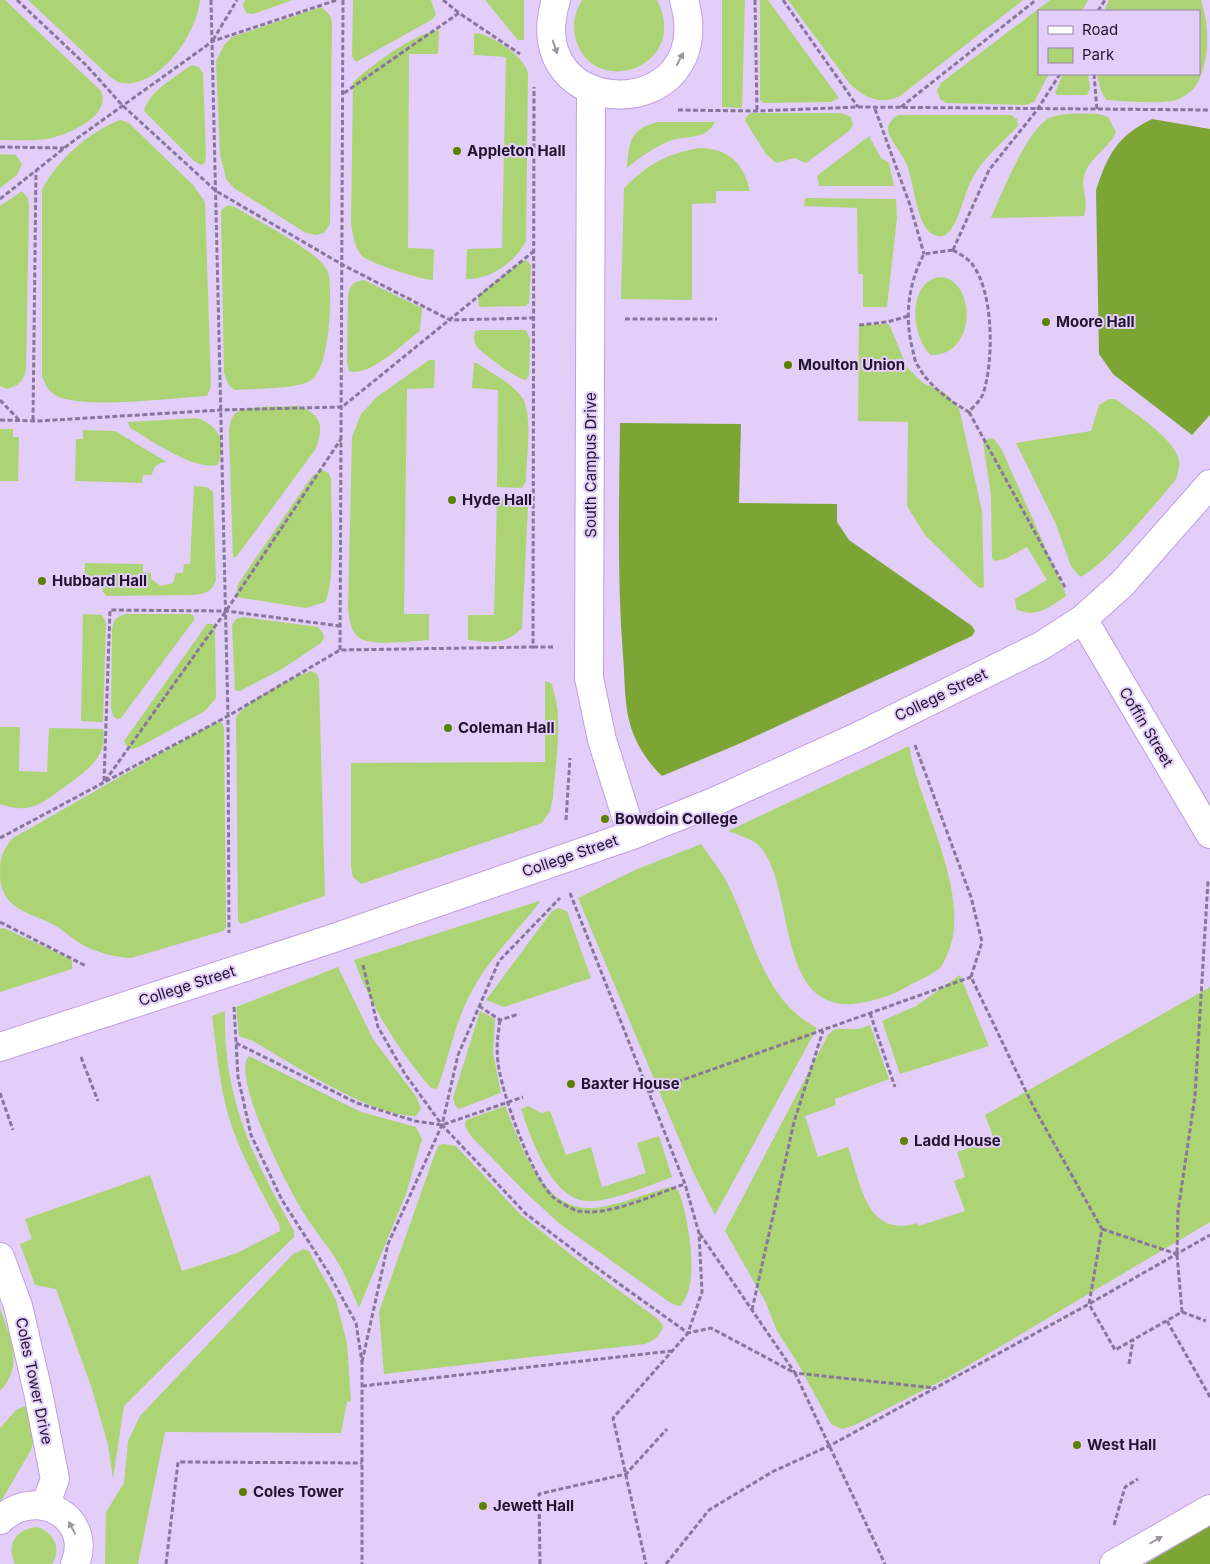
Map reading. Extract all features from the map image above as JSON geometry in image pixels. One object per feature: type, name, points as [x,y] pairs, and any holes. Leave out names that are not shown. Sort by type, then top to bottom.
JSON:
[{"type":"street","points":[[556,0],[550,20],[552,43],[561,64],[576,81],[591,90],[618,96],[641,93],[662,83],[677,66],[687,46],[690,22],[684,0]]},
{"type":"street","name":"South Campus Drive","points":[[591,90],[589,678],[602,740],[632,834]]},
{"type":"street","name":"College Street","points":[[0,1047],[331,939],[632,834],[716,801],[857,737],[1041,646],[1083,619],[1122,584],[1210,484]]},
{"type":"street","name":"Coffin Street","points":[[1083,619],[1210,834]]},
{"type":"street","name":"Coles Tower Drive","points":[[0,1257],[18,1306],[38,1392],[55,1479],[45,1506]]},
{"type":"street","points":[[0,1520],[12,1510],[24,1505],[45,1506],[62,1514],[70,1523],[76,1535],[79,1548],[75,1564]]},
{"type":"street","points":[[1114,1564],[1210,1509]]},
{"type":"path","points":[[17,0],[87,66],[122,105],[216,190],[343,265],[450,320],[534,318]]},
{"type":"path","points":[[211,0],[226,612],[229,933]]},
{"type":"path","points":[[212,41],[237,0]]},
{"type":"path","points":[[0,198],[122,105],[212,41],[337,0]]},
{"type":"path","points":[[340,650],[343,0]]},
{"type":"path","points":[[442,0],[526,58]]},
{"type":"path","points":[[755,0],[757,111]]},
{"type":"path","points":[[782,0],[858,107]]},
{"type":"path","points":[[901,107],[1036,0]]},
{"type":"path","points":[[343,94],[460,13]]},
{"type":"path","points":[[953,250],[989,170],[1037,110],[1059,75]]},
{"type":"path","points":[[1094,75],[1097,110]]},
{"type":"path","points":[[0,838],[228,716],[340,650],[533,647],[534,83]]},
{"type":"path","points":[[671,110],[757,111],[858,107],[875,109],[901,107],[1037,110],[1210,110]]},
{"type":"path","points":[[875,109],[910,205],[924,254],[915,271],[908,300],[909,335],[917,366],[948,400],[969,412],[1083,619]]},
{"type":"path","points":[[0,147],[65,148]]},
{"type":"path","points":[[32,420],[36,171]]},
{"type":"path","points":[[924,254],[953,250],[971,262],[983,283],[987,311],[989,365],[982,396],[969,412]]},
{"type":"path","points":[[0,420],[20,421],[221,410],[342,407],[534,251]]},
{"type":"path","points":[[859,324],[887,322],[909,316]]},
{"type":"path","points":[[623,319],[717,319]]},
{"type":"path","points":[[0,400],[20,421]]},
{"type":"path","points":[[104,782],[226,612],[342,437]]},
{"type":"path","points":[[104,782],[110,610],[226,612],[340,626]]},
{"type":"path","points":[[914,741],[971,897],[982,942],[971,977],[1033,1106],[1102,1229],[1089,1304],[1115,1350],[1182,1312],[1206,1321]]},
{"type":"path","points":[[1182,1312],[1177,1254],[1178,1211],[1195,1096],[1208,881]]},
{"type":"path","points":[[362,1362],[388,1244],[442,1125],[458,1056],[479,1006],[499,961],[569,889],[685,1184],[699,1233],[702,1292],[688,1332],[612,1418],[646,1564]]},
{"type":"path","points":[[0,922],[86,966]]},
{"type":"path","points":[[363,965],[378,1027],[405,1074],[442,1125],[526,1214],[604,1274],[688,1332],[711,1328],[795,1373],[936,1388]]},
{"type":"path","points":[[649,1092],[971,977]]},
{"type":"path","points":[[234,1006],[238,1077],[251,1135],[282,1200],[328,1272],[356,1324],[362,1362],[362,1564]]},
{"type":"path","points":[[479,1006],[500,1020]]},
{"type":"path","points":[[870,1013],[895,1087]]},
{"type":"path","points":[[500,1020],[519,1014]]},
{"type":"path","points":[[500,1020],[496,1042],[498,1063],[508,1102],[534,1167],[552,1196],[577,1210],[601,1212],[685,1184]]},
{"type":"path","points":[[752,1310],[794,1122],[823,1030]]},
{"type":"path","points":[[236,1043],[286,1066],[357,1103],[392,1116],[442,1125],[523,1097]]},
{"type":"path","points":[[80,1054],[98,1101]]},
{"type":"path","points":[[0,1093],[13,1130]]},
{"type":"path","points":[[1102,1229],[1177,1254]]},
{"type":"path","points":[[699,1233],[795,1373],[831,1446],[869,1534],[885,1564]]},
{"type":"path","points":[[666,1564],[709,1510],[772,1472],[831,1446],[1210,1235]]},
{"type":"path","points":[[1166,1321],[1210,1397]]},
{"type":"path","points":[[1129,1364],[1133,1339]]},
{"type":"path","points":[[362,1386],[672,1351]]},
{"type":"path","points":[[540,1564],[539,1494],[626,1474],[667,1428]]},
{"type":"path","points":[[166,1564],[178,1462],[362,1463]]},
{"type":"path","points":[[1112,1532],[1125,1487],[1138,1479]]},
{"type":"green space","points":[[0,0],[5,0],[101,91],[103,100],[100,109],[86,123],[76,129],[47,139],[0,140]]},
{"type":"green space","points":[[28,0],[200,0],[192,28],[174,56],[163,68],[150,77],[136,82],[122,83],[109,76]]},
{"type":"green space","points":[[245,0],[293,0],[253,14],[246,13],[243,5]]},
{"type":"green space","points":[[353,0],[431,0],[436,14],[433,19],[356,62],[352,57]]},
{"type":"green space","points":[[485,0],[524,0],[524,40],[518,40]]},
{"type":"green space","points":[[582,0],[657,0],[664,23],[661,43],[651,58],[636,68],[619,71],[601,68],[586,58],[576,40],[574,30],[577,10]]},
{"type":"green space","points":[[722,0],[745,0],[742,108],[722,107]]},
{"type":"green space","points":[[760,0],[768,0],[839,98],[831,102],[764,103],[760,100]]},
{"type":"green space","points":[[788,0],[1023,0],[900,96],[893,99],[880,100],[868,97],[850,84]]},
{"type":"green space","points":[[1050,0],[1088,0],[1083,10],[1038,10],[1038,75],[1048,75],[1034,102],[1026,105],[946,103],[940,99],[937,90],[941,83]]},
{"type":"green space","points":[[1109,0],[1201,0],[1206,22],[1207,44],[1204,64],[1201,74],[1195,87],[1183,97],[1172,101],[1106,100],[1101,91],[1097,75],[1200,75],[1200,10],[1104,10]]},
{"type":"green space","points":[[321,7],[330,15],[332,22],[330,224],[324,233],[316,235],[306,233],[234,188],[226,179],[220,154],[216,61],[224,45],[232,37]]},
{"type":"green space","points":[[439,30],[438,54],[409,54],[408,248],[434,249],[433,280],[375,263],[362,256],[356,245],[351,223],[353,82],[405,43]]},
{"type":"green space","points":[[474,33],[489,37],[506,47],[521,60],[528,74],[526,241],[509,263],[493,273],[475,279],[466,279],[467,249],[502,248],[506,57],[474,55]]},
{"type":"green space","points":[[192,65],[199,67],[203,73],[206,155],[205,163],[201,165],[194,161],[144,111],[151,97],[157,91]]},
{"type":"green space","points":[[1063,75],[1088,75],[1090,89],[1087,95],[1057,95],[1055,93]]},
{"type":"green space","points":[[750,113],[842,113],[851,117],[853,125],[849,131],[806,163],[794,158],[776,163],[766,154],[747,124],[745,119]]},
{"type":"green space","points":[[1063,114],[1099,114],[1108,117],[1116,132],[1109,144],[1086,170],[1083,182],[1086,204],[1084,216],[991,218],[1025,146],[1043,122]]},
{"type":"green space","points":[[898,115],[1011,115],[1017,119],[1018,126],[975,173],[956,221],[947,234],[942,236],[937,236],[927,230],[922,221],[906,163],[889,133],[890,123]]},
{"type":"green space","points":[[1152,119],[1210,129],[1210,415],[1192,435],[1113,374],[1099,354],[1096,190],[1115,147],[1130,132]]},
{"type":"green space","points":[[120,120],[129,123],[194,186],[205,202],[211,386],[207,396],[90,402],[59,397],[50,391],[42,377],[42,190],[56,168],[75,148],[97,132]]},
{"type":"green space","points":[[658,122],[715,122],[711,128],[700,135],[674,140],[657,147],[627,168],[630,143],[636,133],[642,128]]},
{"type":"green space","points":[[869,136],[881,158],[889,163],[894,186],[819,186],[817,176]]},
{"type":"green space","points":[[699,148],[719,151],[733,159],[743,172],[750,191],[716,191],[716,203],[692,204],[692,300],[621,299],[624,188],[641,172],[658,161],[677,153]]},
{"type":"green space","points":[[0,154],[16,155],[22,164],[17,175],[0,188]]},
{"type":"green space","points":[[22,191],[28,198],[29,207],[26,370],[20,382],[7,389],[0,386],[0,206]]},
{"type":"green space","points":[[805,198],[896,199],[897,218],[887,307],[863,307],[863,274],[858,274],[857,208],[804,206]]},
{"type":"green space","points":[[228,205],[235,207],[293,241],[314,256],[328,271],[330,316],[326,349],[317,374],[310,381],[293,386],[234,390],[228,384],[224,373],[221,210]]},
{"type":"green space","points":[[526,260],[531,265],[529,303],[526,306],[479,307],[478,297],[482,292],[522,261]]},
{"type":"green space","points":[[942,277],[953,282],[961,291],[966,304],[966,318],[964,332],[957,344],[946,352],[931,355],[924,347],[919,335],[916,323],[916,310],[918,297],[923,287],[931,280]]},
{"type":"green space","points":[[364,280],[422,308],[420,331],[376,365],[357,372],[349,371],[347,363],[348,295],[353,284]]},
{"type":"green space","points":[[889,324],[907,367],[923,383],[944,392],[959,408],[982,511],[984,587],[980,588],[977,586],[925,535],[907,506],[908,422],[858,421],[859,325]]},
{"type":"green space","points":[[526,330],[530,339],[529,376],[526,380],[509,372],[477,347],[474,335],[475,331]]},
{"type":"green space","points":[[429,360],[435,360],[434,388],[407,389],[404,614],[429,614],[429,640],[392,643],[372,642],[364,640],[355,634],[350,623],[348,608],[352,437],[361,414],[377,397]]},
{"type":"green space","points":[[474,363],[477,363],[508,384],[523,399],[528,416],[528,439],[526,481],[522,488],[497,487],[498,390],[472,388]]},
{"type":"green space","points":[[1109,399],[1115,399],[1161,434],[1176,452],[1179,460],[1179,469],[1176,479],[1130,533],[1102,561],[1080,577],[1071,566],[1055,522],[1016,443],[1091,431],[1099,405]]},
{"type":"green space","points":[[299,406],[313,414],[319,423],[320,435],[315,450],[237,556],[233,558],[229,432],[231,419],[241,410]]},
{"type":"green space","points":[[197,418],[211,425],[219,436],[221,449],[218,465],[197,463],[185,459],[130,428],[128,422]]},
{"type":"green space","points":[[620,423],[741,424],[739,503],[837,504],[837,522],[849,540],[972,626],[975,631],[972,636],[741,743],[662,776],[647,759],[639,745],[632,731],[627,708],[619,569]]},
{"type":"green space","points":[[0,429],[13,429],[13,437],[19,437],[18,481],[0,481]]},
{"type":"green space","points":[[83,430],[115,431],[167,462],[157,465],[152,475],[143,475],[142,483],[75,481],[76,439],[83,439]]},
{"type":"green space","points":[[990,438],[995,440],[1002,450],[1065,592],[1066,596],[1048,608],[1036,612],[1023,612],[1016,609],[1015,599],[1047,580],[1027,547],[1005,559],[994,561],[992,558],[991,496],[983,442]]},
{"type":"green space","points":[[322,470],[329,473],[331,479],[332,562],[331,579],[325,602],[306,608],[236,597],[238,584],[312,476]]},
{"type":"green space","points":[[194,486],[207,487],[213,492],[216,580],[211,589],[196,595],[106,596],[102,585],[84,584],[85,563],[143,564],[143,572],[151,573],[151,579],[161,586],[173,583],[176,573],[183,573],[184,564],[190,564]]},
{"type":"green space","points":[[497,498],[524,498],[528,507],[522,628],[510,638],[497,642],[468,640],[468,615],[494,615]]},
{"type":"green space","points":[[83,614],[102,615],[106,622],[103,722],[81,721]]},
{"type":"green space","points":[[126,614],[190,614],[194,616],[194,620],[121,718],[117,719],[113,716],[111,708],[112,631],[115,620],[119,616]]},
{"type":"green space","points":[[243,617],[318,627],[323,633],[324,638],[321,643],[282,669],[240,691],[235,690],[232,625],[236,619]]},
{"type":"green space","points":[[207,624],[213,624],[215,631],[216,698],[205,711],[141,746],[133,749],[128,748],[124,741]]},
{"type":"green space","points":[[311,671],[316,673],[319,679],[325,896],[241,924],[238,921],[236,718],[241,711],[258,697],[293,678]]},
{"type":"green space","points":[[545,681],[551,683],[555,696],[558,725],[553,798],[550,811],[542,823],[361,884],[353,877],[351,867],[351,763],[545,762]]},
{"type":"green space","points":[[216,722],[222,723],[224,728],[226,928],[223,931],[131,958],[118,957],[83,945],[58,927],[17,908],[10,902],[1,885],[0,868],[4,850],[13,838]]},
{"type":"green space","points":[[0,727],[20,727],[19,771],[47,772],[49,728],[103,729],[104,739],[102,748],[93,764],[79,777],[41,803],[32,807],[17,808],[0,804]]},
{"type":"green space","points":[[909,746],[942,851],[954,906],[954,932],[947,955],[937,971],[890,995],[853,1004],[828,1001],[811,988],[799,968],[772,866],[758,845],[728,831]]},
{"type":"green space","points":[[701,844],[723,875],[770,980],[782,999],[798,1015],[817,1028],[715,1215],[693,1172],[578,898],[635,870]]},
{"type":"green space","points":[[539,901],[480,977],[461,1015],[437,1089],[431,1088],[387,1028],[369,995],[354,960]]},
{"type":"green space","points":[[558,908],[567,911],[591,978],[504,1007],[486,1000],[552,911]]},
{"type":"green space","points":[[4,928],[66,957],[72,961],[72,969],[0,992],[0,929]]},
{"type":"green space","points":[[338,967],[373,1039],[417,1098],[421,1109],[416,1116],[398,1114],[355,1099],[253,1041],[239,1036],[236,1007]]},
{"type":"green space","points":[[960,975],[989,1046],[900,1074],[882,1021],[916,1006]]},
{"type":"green space","points":[[1210,987],[1210,1222],[947,1378],[855,1425],[842,1429],[831,1424],[797,1362],[777,1331],[765,1301],[725,1231],[828,1035],[835,1029],[858,1029],[870,1025],[889,1079],[835,1099],[836,1105],[805,1116],[818,1157],[848,1147],[862,1191],[876,1215],[887,1223],[901,1226],[918,1223],[919,1226],[965,1211],[954,1181],[965,1177],[957,1152],[994,1139],[985,1115]]},
{"type":"green space","points":[[225,1011],[229,1072],[235,1100],[254,1152],[294,1231],[294,1237],[124,1406],[113,1479],[108,1445],[92,1389],[56,1289],[35,1285],[20,1244],[32,1239],[25,1219],[150,1175],[182,1271],[237,1253],[280,1231],[279,1224],[254,1178],[238,1142],[225,1102],[219,1073],[212,1016]]},
{"type":"green space","points":[[480,1011],[495,1019],[493,1052],[501,1093],[459,1109],[455,1105],[453,1098]]},
{"type":"green space","points":[[249,1056],[361,1112],[416,1127],[422,1139],[406,1194],[359,1308],[340,1266],[296,1200],[264,1133],[247,1085],[245,1067]]},
{"type":"green space","points":[[505,1106],[520,1142],[539,1178],[552,1193],[567,1203],[585,1208],[606,1206],[669,1187],[675,1187],[679,1192],[686,1217],[692,1266],[687,1295],[681,1305],[678,1306],[669,1302],[560,1224],[525,1192],[470,1135],[465,1126],[466,1120]]},
{"type":"green space","points":[[528,1106],[541,1113],[550,1111],[566,1155],[591,1147],[602,1187],[646,1173],[637,1143],[659,1136],[672,1177],[630,1193],[606,1199],[587,1201],[574,1198],[553,1179],[544,1165],[530,1135],[521,1109]]},
{"type":"green space","points":[[439,1145],[456,1146],[521,1215],[659,1320],[663,1326],[659,1335],[645,1344],[384,1374],[379,1312],[434,1156]]},
{"type":"green space","points":[[304,1249],[309,1251],[336,1300],[347,1343],[351,1401],[347,1402],[341,1433],[165,1432],[138,1564],[105,1564],[106,1512],[124,1483],[128,1441],[140,1416],[293,1254]]},
{"type":"green space","points":[[0,1308],[11,1341],[14,1361],[8,1381],[0,1391]]},
{"type":"green space","points":[[30,1406],[35,1434],[31,1450],[0,1503],[0,1428],[16,1410]]},
{"type":"green space","points":[[1210,1526],[1210,1564],[1145,1564]]},
{"type":"green space","points":[[37,1527],[48,1533],[55,1542],[56,1553],[52,1564],[15,1564],[12,1557],[14,1539],[23,1531]]},
{"type":"place","name":"Appleton Hall","points":[[457,151]]},
{"type":"place","name":"Moore Hall","points":[[1046,322]]},
{"type":"place","name":"Moulton Union","points":[[788,365]]},
{"type":"place","name":"Hyde Hall","points":[[452,500]]},
{"type":"place","name":"Hubbard Hall","points":[[42,581]]},
{"type":"place","name":"Coleman Hall","points":[[448,728]]},
{"type":"place","name":"Bowdoin College","points":[[605,819]]},
{"type":"place","name":"Baxter House","points":[[571,1084]]},
{"type":"place","name":"Ladd House","points":[[904,1141]]},
{"type":"place","name":"West Hall","points":[[1077,1445]]},
{"type":"place","name":"Coles Tower","points":[[243,1492]]},
{"type":"place","name":"Jewett Hall","points":[[483,1506]]}]
